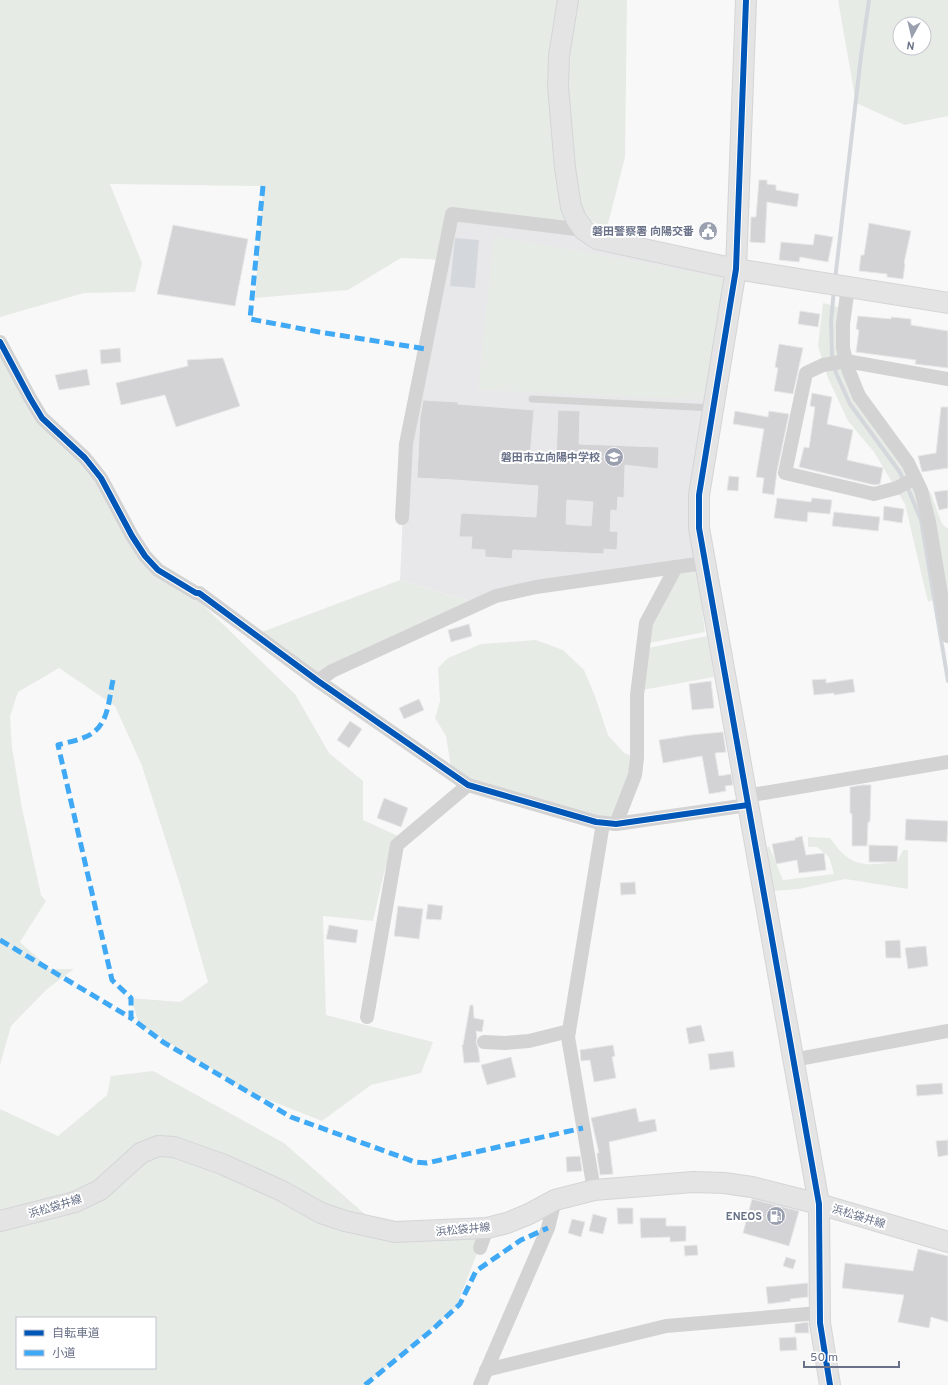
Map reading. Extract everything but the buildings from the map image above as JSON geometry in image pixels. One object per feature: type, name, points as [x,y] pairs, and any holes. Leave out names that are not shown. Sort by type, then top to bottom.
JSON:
[{"type":"street","points":[[568,0],[559,56],[558,86],[565,168],[571,208],[576,219],[584,230],[597,240],[736,269],[948,303]]},
{"type":"street","points":[[746,0],[736,269],[699,495],[699,528],[819,1204],[819,1313],[830,1385]]},
{"type":"street","points":[[402,518],[406,444],[452,214],[584,230]]},
{"type":"street","points":[[848,287],[843,348],[848,369],[859,396],[908,463],[921,490],[929,522],[948,636]]},
{"type":"street","points":[[0,342],[42,418],[85,458],[101,478],[132,536],[145,556],[158,570],[196,593],[199,593],[318,681],[468,785],[596,822],[610,823],[747,800],[948,762]]},
{"type":"street","points":[[915,478],[896,488],[874,494],[785,473],[806,373],[823,365],[846,361],[948,379]]},
{"type":"street","points":[[318,681],[332,671],[496,596],[536,587],[704,563]]},
{"type":"street","points":[[594,1190],[568,1037],[610,823],[635,775],[637,758],[637,695],[646,623],[676,567]]},
{"type":"street","points":[[367,1017],[397,845],[468,785]]},
{"type":"street","points":[[484,1042],[505,1043],[529,1041],[569,1031]]},
{"type":"street","points":[[793,1060],[948,1031]]},
{"type":"street","name":"浜松袋井線","points":[[0,1221],[75,1202],[100,1190],[141,1153],[158,1146],[174,1147],[222,1164],[282,1191],[321,1213],[345,1221],[395,1232],[487,1228],[507,1223],[529,1214],[555,1200],[594,1190],[693,1182],[724,1183],[752,1187],[819,1204],[948,1242]]},
{"type":"street","points":[[480,1385],[548,1228],[555,1200]]},
{"type":"street","points":[[480,1248],[487,1228]]},
{"type":"street","points":[[486,1370],[666,1326],[819,1313]]},
{"type":"lane","points":[[532,400],[713,408]]},
{"type":"shaded area","points":[[0,0],[627,0],[625,157],[607,228],[564,209],[568,223],[458,214],[443,260],[401,258],[348,290],[255,298],[263,186],[110,184],[142,263],[135,292],[84,293],[0,317]]},
{"type":"shaded area","points":[[838,0],[948,0],[948,116],[905,125],[856,103]]},
{"type":"shaded area","points":[[452,214],[585,230],[736,269],[699,500],[704,563],[479,604],[400,580],[406,444]]},
{"type":"shaded area","points":[[494,236],[728,279],[709,400],[478,390]]},
{"type":"shaded area","points":[[455,238],[479,240],[475,288],[450,286]]},
{"type":"shaded area","points":[[823,303],[838,307],[840,353],[917,482],[930,491],[942,524],[948,529],[948,636],[941,596],[928,602],[905,504],[874,452],[848,421],[828,378],[818,346]]},
{"type":"shaded area","points":[[0,337],[46,421],[91,465],[132,536],[295,694],[329,753],[363,781],[363,820],[398,836],[385,869],[373,921],[323,916],[326,1015],[433,1042],[421,1073],[371,1085],[322,1121],[248,1092],[139,1024],[131,998],[180,1002],[208,982],[181,888],[142,766],[115,706],[59,668],[18,692],[10,716],[12,747],[22,808],[41,895],[46,901],[20,942],[50,969],[74,969],[46,990],[11,1026],[0,1065]]},
{"type":"shaded area","points":[[697,564],[705,632],[644,644],[676,567]]},
{"type":"shaded area","points":[[400,580],[479,604],[318,681],[254,635]]},
{"type":"shaded area","points":[[707,636],[714,677],[637,691],[643,649]]},
{"type":"shaded area","points":[[536,640],[563,650],[584,670],[595,696],[608,735],[624,753],[637,758],[616,824],[452,774],[446,736],[435,718],[440,701],[438,668],[448,658],[481,644]]},
{"type":"shaded area","points":[[808,837],[830,838],[851,860],[866,864],[897,862],[903,850],[908,850],[908,889],[845,879],[799,889],[774,891],[770,882],[763,851],[769,846],[783,880],[834,874],[829,857],[817,847],[808,847]]},
{"type":"shaded area","points":[[153,1071],[284,1143],[383,1230],[487,1228],[457,1307],[365,1385],[0,1385],[0,1109],[58,1136],[107,1095],[111,1076]]},
{"type":"waterway","points":[[835,280],[869,0]]},
{"type":"waterway","points":[[834,290],[831,321],[832,356],[836,373],[850,404],[899,471],[921,520],[948,681]]},
{"type":"marked path","points":[[263,186],[250,319],[319,332],[426,349]]},
{"type":"marked path","points":[[113,680],[106,715],[99,727],[86,737],[58,745],[112,980],[131,998],[131,1018],[163,1042],[291,1117],[415,1162],[427,1163],[583,1128]]},
{"type":"marked path","points":[[0,940],[131,1018]]},
{"type":"marked path","points":[[365,1385],[432,1330],[460,1304],[476,1271],[521,1240],[548,1228]]},
{"type":"cycle path","points":[[746,0],[736,269],[699,495],[699,528],[819,1204],[820,1323],[830,1385]]},
{"type":"cycle path","points":[[0,342],[42,418],[85,458],[101,478],[132,536],[145,556],[158,570],[196,593],[199,593],[318,681],[468,785],[596,822],[616,824],[748,805]]},
{"type":"place","name":"磐田警察署 向陽交番","points":[[708,231]]},
{"type":"place","name":"磐田市立向陽中学校","points":[[614,457]]},
{"type":"place","name":"ENEOS","points":[[776,1216]]}]
